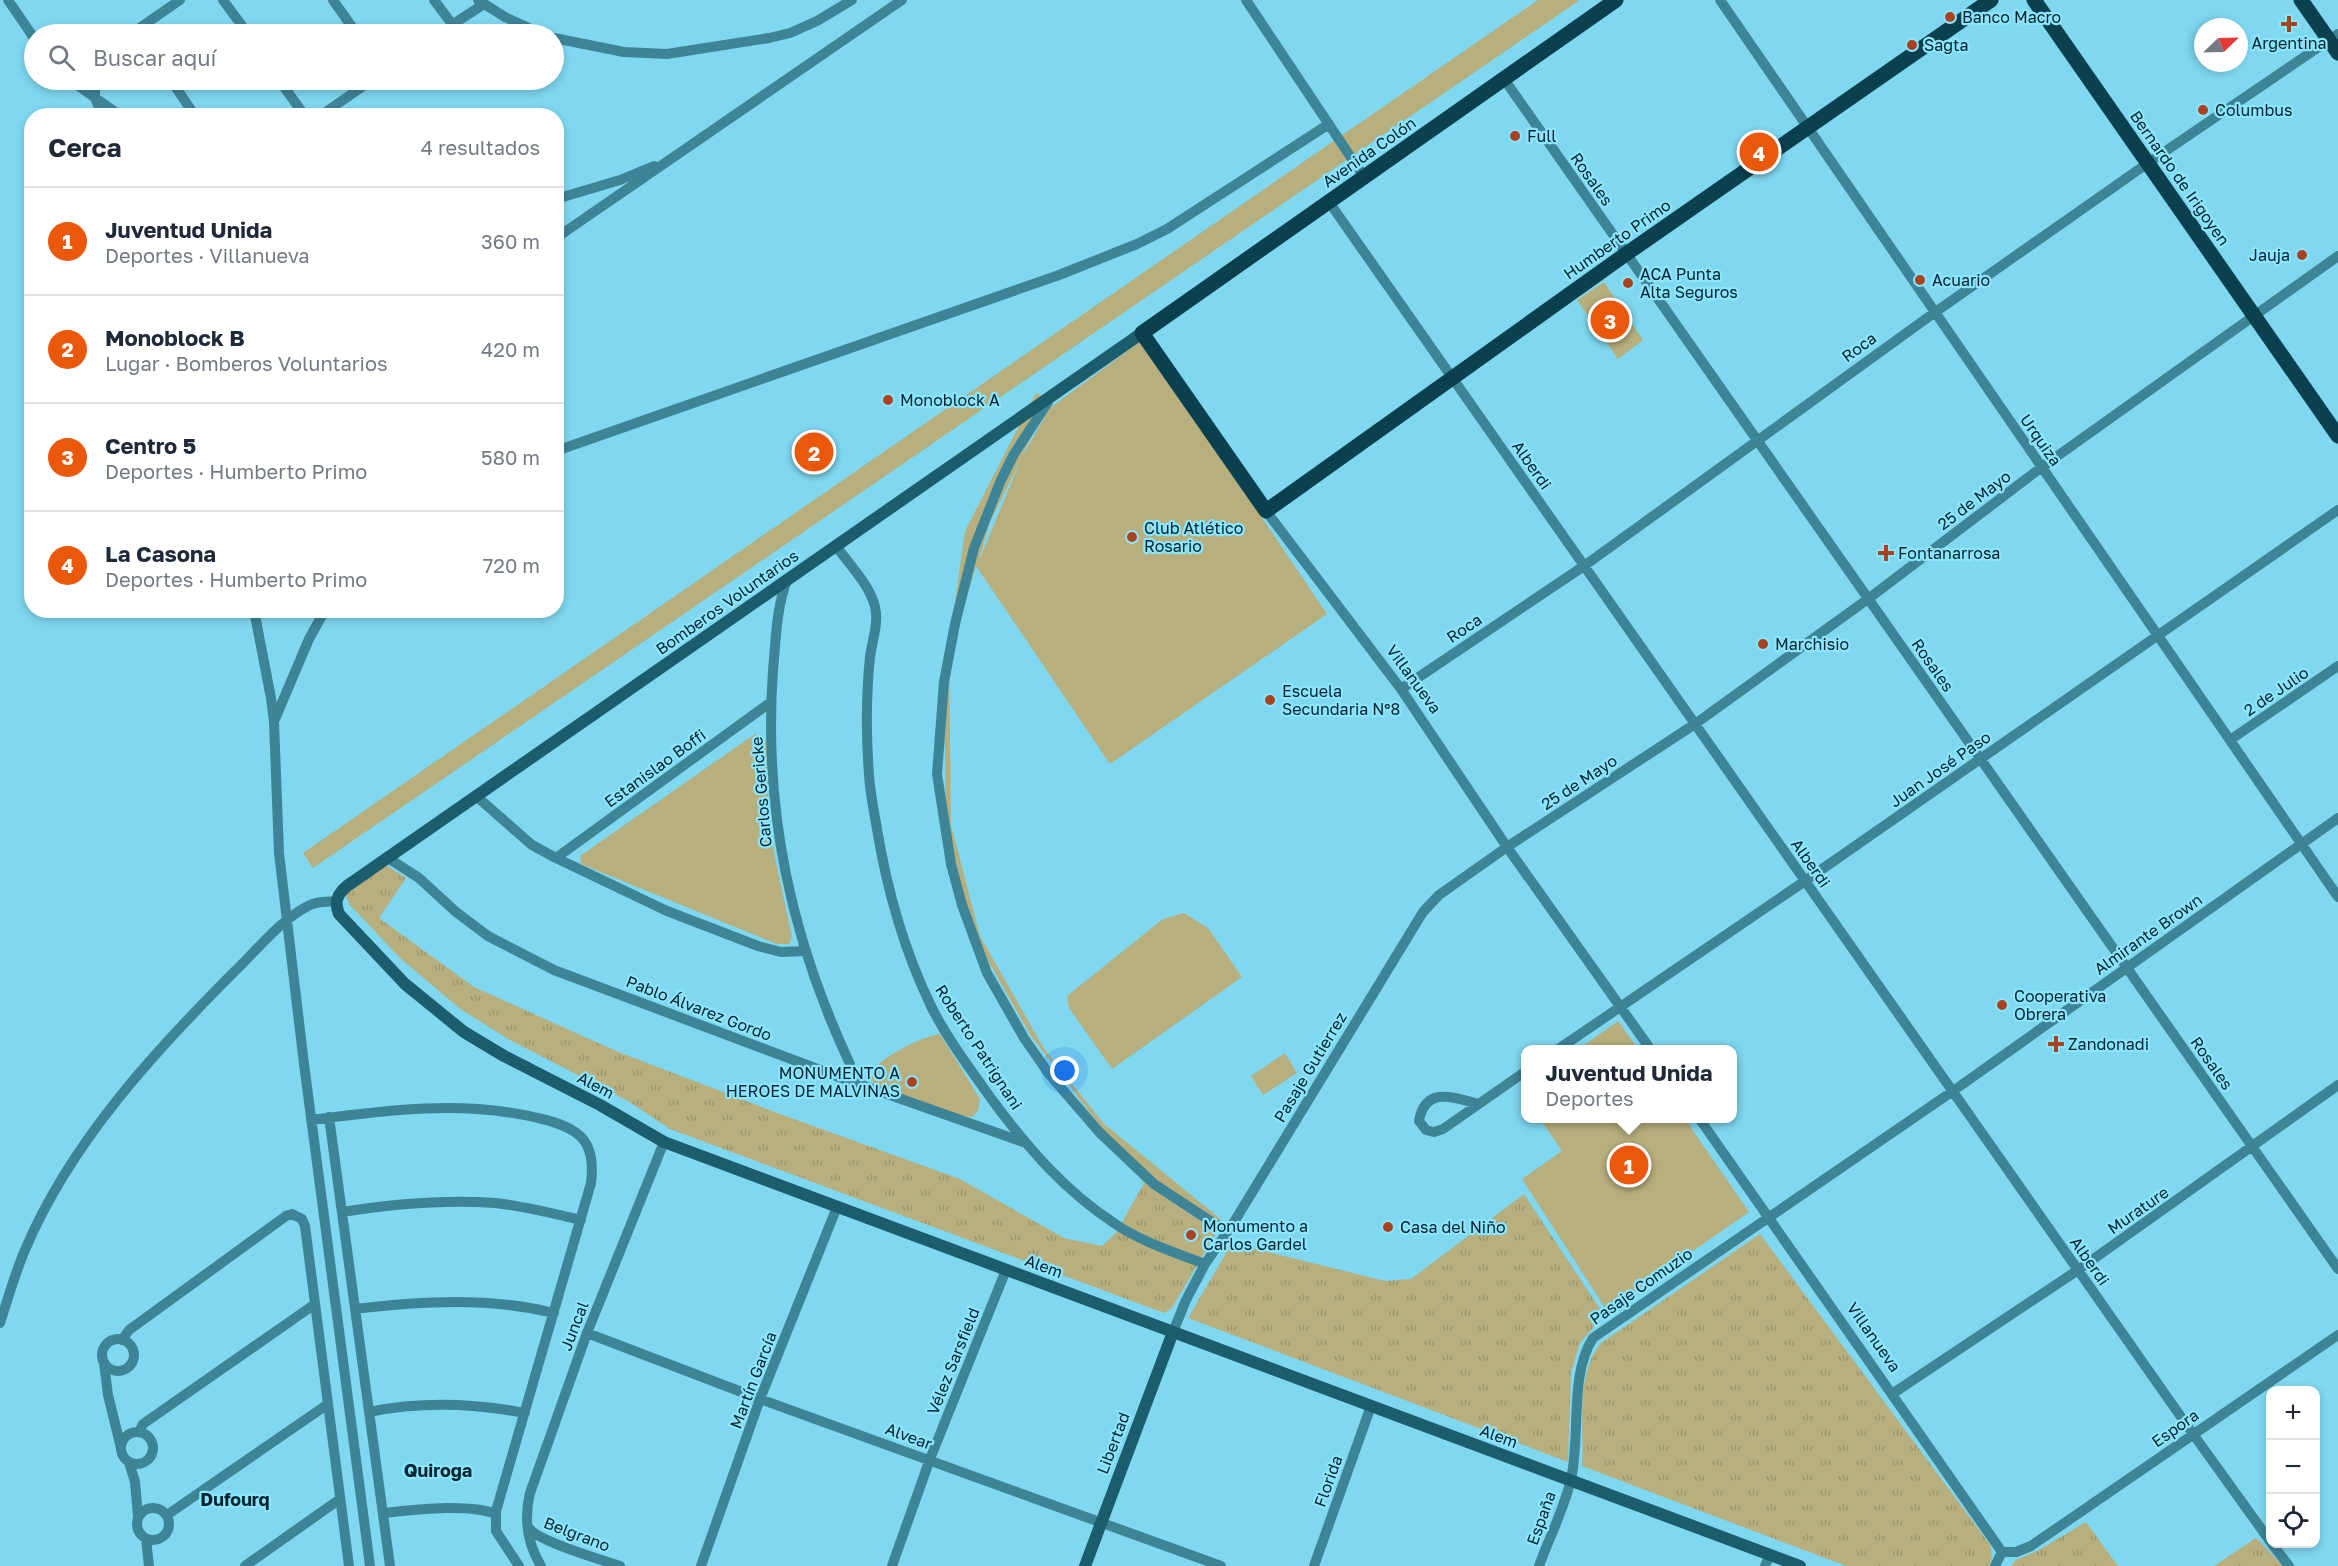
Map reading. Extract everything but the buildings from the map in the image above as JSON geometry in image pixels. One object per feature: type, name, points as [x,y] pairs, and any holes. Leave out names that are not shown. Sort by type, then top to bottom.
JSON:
[{"type":"main road","name":"Avenida Colón","points":[[1142,333],[1616,0]]},
{"type":"main road","name":"Humberto Primo","points":[[1266,511],[1626,254],[1991,0]]},
{"type":"main road","name":"Bernardo de Irigoyen","points":[[2034,0],[2338,436]]},
{"type":"main road","points":[[2301,0],[2335,42]]},
{"type":"main road","name":"Bomberos Voluntarios","points":[[337,901],[344,888],[1142,333]]},
{"type":"main road","name":"Villanueva","points":[[1142,333],[1266,511]]},
{"type":"main road","name":"Alem","points":[[337,901],[338,911],[342,917],[389,968],[464,1032],[504,1056],[600,1105],[663,1142],[1571,1480],[1768,1560],[1800,1566]]},
{"type":"main road","name":"Libertad","points":[[1085,1566],[1173,1332]]},
{"type":"street","points":[[8,0],[24,24]]},
{"type":"street","points":[[148,24],[180,0]]},
{"type":"street","points":[[224,0],[241,24]]},
{"type":"street","points":[[333,0],[350,24]]},
{"type":"street","points":[[434,0],[452,24],[481,2],[520,24]]},
{"type":"street","points":[[564,40],[624,52],[667,54],[789,33],[817,21],[852,0]]},
{"type":"street","points":[[564,233],[902,0]]},
{"type":"street","points":[[1246,0],[1364,177]]},
{"type":"street","name":"Urquiza","points":[[1720,0],[2338,897]]},
{"type":"street","name":"Roca","points":[[1401,688],[1584,566],[1756,440],[2148,163],[2335,42]]},
{"type":"street","name":"Rosales","points":[[1504,79],[2338,1269]]},
{"type":"street","points":[[83,90],[109,108]]},
{"type":"street","points":[[95,90],[95,99],[99,108]]},
{"type":"street","points":[[178,90],[190,108]]},
{"type":"street","points":[[286,90],[299,108]]},
{"type":"street","points":[[332,108],[358,90]]},
{"type":"street","points":[[564,448],[1037,283],[1116,253],[1188,217],[1329,124]]},
{"type":"street","points":[[564,197],[620,180],[673,158]]},
{"type":"street","name":"Alberdi","points":[[1329,202],[2266,1535]]},
{"type":"street","name":"25 de Mayo","points":[[1507,847],[1695,724],[1868,599],[2042,467],[2338,256]]},
{"type":"street","points":[[1059,391],[1045,404],[1001,480],[974,548],[955,624],[944,682],[937,774],[951,864],[962,905],[987,973],[1024,1038],[1049,1074],[1100,1133],[1154,1184],[1227,1232]]},
{"type":"street","name":"Juan José Paso","points":[[1564,1045],[1805,881],[2158,633],[2338,510]]},
{"type":"street","name":"Villanueva","points":[[1266,511],[1401,688],[1507,847],[1648,1045]]},
{"type":"street","name":"Roberto Patrignani","points":[[836,546],[866,589],[875,608],[867,718],[869,777],[883,864],[894,911],[932,1009],[980,1083],[1023,1142],[1065,1185],[1116,1225],[1141,1239],[1205,1263]]},
{"type":"street","name":"Carlos Gericke","points":[[787,580],[780,599],[771,702],[773,793],[777,832],[805,951],[827,1016],[850,1064]]},
{"type":"street","points":[[255,618],[274,722],[276,816],[287,920],[370,1566]]},
{"type":"street","points":[[274,722],[309,639],[321,618]]},
{"type":"street","name":"2 de Julio","points":[[2230,740],[2338,666]]},
{"type":"street","name":"Estanislao Boffi","points":[[556,858],[771,702]]},
{"type":"street","points":[[476,796],[532,845],[624,892],[731,935],[781,952],[805,951]]},
{"type":"street","name":"Almirante Brown","points":[[1767,1218],[1953,1091],[2338,818]]},
{"type":"street","name":"Pasaje Gutierrez","points":[[1173,1332],[1205,1263],[1227,1232],[1423,912],[1439,895],[1507,847]]},
{"type":"street","name":"Pablo Álvarez Gordo","points":[[388,858],[418,878],[456,912],[488,936],[554,970],[839,1077],[1023,1142]]},
{"type":"street","points":[[0,1323],[25,1250],[50,1202],[81,1150],[120,1096],[185,1021],[287,920],[310,905],[337,901]]},
{"type":"street","points":[[1478,1104],[1442,1096],[1428,1100],[1421,1109],[1419,1121],[1426,1130],[1434,1132],[1443,1129],[1521,1074]]},
{"type":"street","name":"Murature","points":[[1892,1394],[2078,1270],[2253,1148],[2338,1085]]},
{"type":"street","points":[[311,1120],[417,1107],[500,1111],[552,1122],[578,1134],[590,1154],[591,1183],[496,1514],[496,1531],[519,1566]]},
{"type":"street","points":[[329,1117],[390,1566]]},
{"type":"street","name":"Villanueva","points":[[1702,1123],[2002,1552]]},
{"type":"street","name":"Juncal","points":[[541,1566],[530,1544],[526,1509],[530,1493],[587,1333],[663,1142]]},
{"type":"street","points":[[342,1212],[410,1204],[465,1202],[534,1209],[581,1220]]},
{"type":"street","name":"Martín García","points":[[702,1566],[760,1399],[837,1207]]},
{"type":"street","points":[[122,1340],[129,1330],[286,1215],[292,1214],[302,1219],[305,1226],[349,1566]]},
{"type":"street","name":"Pasaje Comuzio","points":[[1571,1480],[1577,1441],[1578,1390],[1584,1353],[1593,1338],[1767,1218]]},
{"type":"street","name":"Vélez Sarsfield","points":[[892,1566],[930,1459],[1006,1270]]},
{"type":"street","points":[[355,1309],[408,1303],[461,1302],[520,1307],[554,1313]]},
{"type":"street","points":[[139,1432],[143,1424],[315,1304]]},
{"type":"street","name":"Alvear","points":[[587,1333],[760,1399],[1221,1566]]},
{"type":"street","name":"Espora","points":[[2002,1552],[2016,1552],[2031,1546],[2338,1335]]},
{"type":"street","points":[[104,1363],[117,1371],[127,1369],[131,1365],[134,1350],[122,1340],[112,1341],[104,1348],[103,1358],[108,1395],[123,1456],[129,1462],[135,1482],[138,1516],[136,1527],[146,1539],[157,1540],[165,1535],[169,1525],[167,1515],[163,1511],[152,1507],[147,1508],[138,1516]]},
{"type":"street","points":[[369,1412],[414,1405],[451,1403],[483,1405],[525,1413]]},
{"type":"street","points":[[167,1515],[327,1404]]},
{"type":"street","name":"Florida","points":[[1314,1566],[1371,1406]]},
{"type":"street","points":[[121,1448],[125,1437],[132,1433],[139,1432],[151,1440],[152,1455],[144,1463],[129,1462]]},
{"type":"street","name":"España","points":[[1539,1566],[1571,1480]]},
{"type":"street","points":[[245,1566],[340,1499]]},
{"type":"street","points":[[383,1514],[441,1509],[479,1510],[496,1514]]},
{"type":"street","name":"Belgrano","points":[[527,1524],[536,1535],[620,1566]]},
{"type":"street","points":[[146,1539],[149,1566]]},
{"type":"street","name":"Alberdi","points":[[2276,1548],[2289,1566]]},
{"type":"street","points":[[1995,1566],[2002,1552]]},
{"type":"green space","points":[[1538,0],[1580,0],[313,868],[303,853]]},
{"type":"green space","points":[[1604,282],[1643,340],[1618,359],[1577,300]]},
{"type":"green space","name":"Club Atlético Rosario","points":[[1142,340],[1327,614],[1110,764],[976,566],[949,657],[951,825],[980,936],[1043,1047],[1103,1123],[1223,1221],[1216,1233],[1144,1183],[1031,1036],[974,936],[946,822],[944,682],[965,531],[1036,393],[1049,399],[1021,458],[1050,408]],"holes":[[[1021,459],[978,563],[990,522]]]},
{"type":"green space","points":[[755,734],[767,743],[769,829],[792,937],[789,944],[777,944],[581,864],[580,856]]},
{"type":"green space","points":[[386,865],[406,878],[379,918],[474,987],[616,1051],[780,1114],[960,1179],[1064,1238],[1102,1246],[1116,1233],[1144,1183],[1216,1233],[1172,1308],[1164,1313],[670,1129],[628,1101],[508,1039],[459,1008],[400,958],[350,905],[345,895]]},
{"type":"green space","points":[[1184,913],[1208,928],[1242,977],[1112,1069],[1069,1008],[1067,996],[1163,919]]},
{"type":"green space","points":[[1618,1021],[1635,1045],[1584,1045]]},
{"type":"green space","points":[[940,1034],[980,1099],[978,1111],[972,1117],[950,1114],[878,1086],[870,1079],[876,1067],[889,1056],[916,1042]]},
{"type":"green space","points":[[1285,1053],[1297,1073],[1263,1095],[1251,1076]]},
{"type":"green space","points":[[1543,1123],[1688,1123],[1749,1212],[1607,1311],[1522,1179],[1562,1151]]},
{"type":"green space","points":[[1524,1194],[1604,1315],[1580,1343],[1571,1373],[1568,1462],[1188,1318],[1232,1243],[1385,1281],[1411,1279]]},
{"type":"green space","points":[[1760,1234],[1991,1546],[1992,1559],[1989,1566],[1846,1566],[1582,1466],[1584,1386],[1587,1370],[1601,1343]]},
{"type":"green space","points":[[2086,1522],[2118,1566],[2011,1566],[2016,1560],[2039,1550]]},
{"type":"green space","points":[[2256,1538],[2283,1566],[2214,1566]]},
{"type":"place","name":"Banco Macro","points":[[1950,17]]},
{"type":"place","name":"Argentina","points":[[2289,24]]},
{"type":"place","name":"Sagta","points":[[1912,45]]},
{"type":"place","name":"Columbus","points":[[2203,110]]},
{"type":"place","name":"Full","points":[[1515,136]]},
{"type":"place","name":"La Casona","points":[[1759,152]]},
{"type":"place","name":"Jauja","points":[[2302,255]]},
{"type":"place","name":"Acuario","points":[[1920,280]]},
{"type":"place","name":"ACA Punta Alta Seguros","points":[[1628,283]]},
{"type":"place","name":"Centro 5","points":[[1610,320]]},
{"type":"place","name":"Monoblock A","points":[[888,400]]},
{"type":"place","name":"Monoblock B","points":[[814,452]]},
{"type":"place","name":"Club Atlético Rosario","points":[[1132,537]]},
{"type":"place","name":"Fontanarrosa","points":[[1886,553]]},
{"type":"place","name":"Marchisio","points":[[1763,644]]},
{"type":"place","name":"Escuela Secundaria Nº8","points":[[1270,700]]},
{"type":"place","name":"Cooperativa Obrera","points":[[2002,1005]]},
{"type":"place","name":"Zandonadi","points":[[2056,1044]]},
{"type":"place","name":"MONUMENTO A HEROES DE MALVINAS","points":[[912,1082]]},
{"type":"place","name":"Juventud Unida","points":[[1629,1165]]},
{"type":"place","name":"Casa del Niño","points":[[1388,1227]]},
{"type":"place","name":"Monumento a Carlos Gardel","points":[[1191,1235]]},
{"type":"district","name":"Quiroga","points":[[438,1471]]},
{"type":"district","name":"Dufourq","points":[[235,1500]]}]
